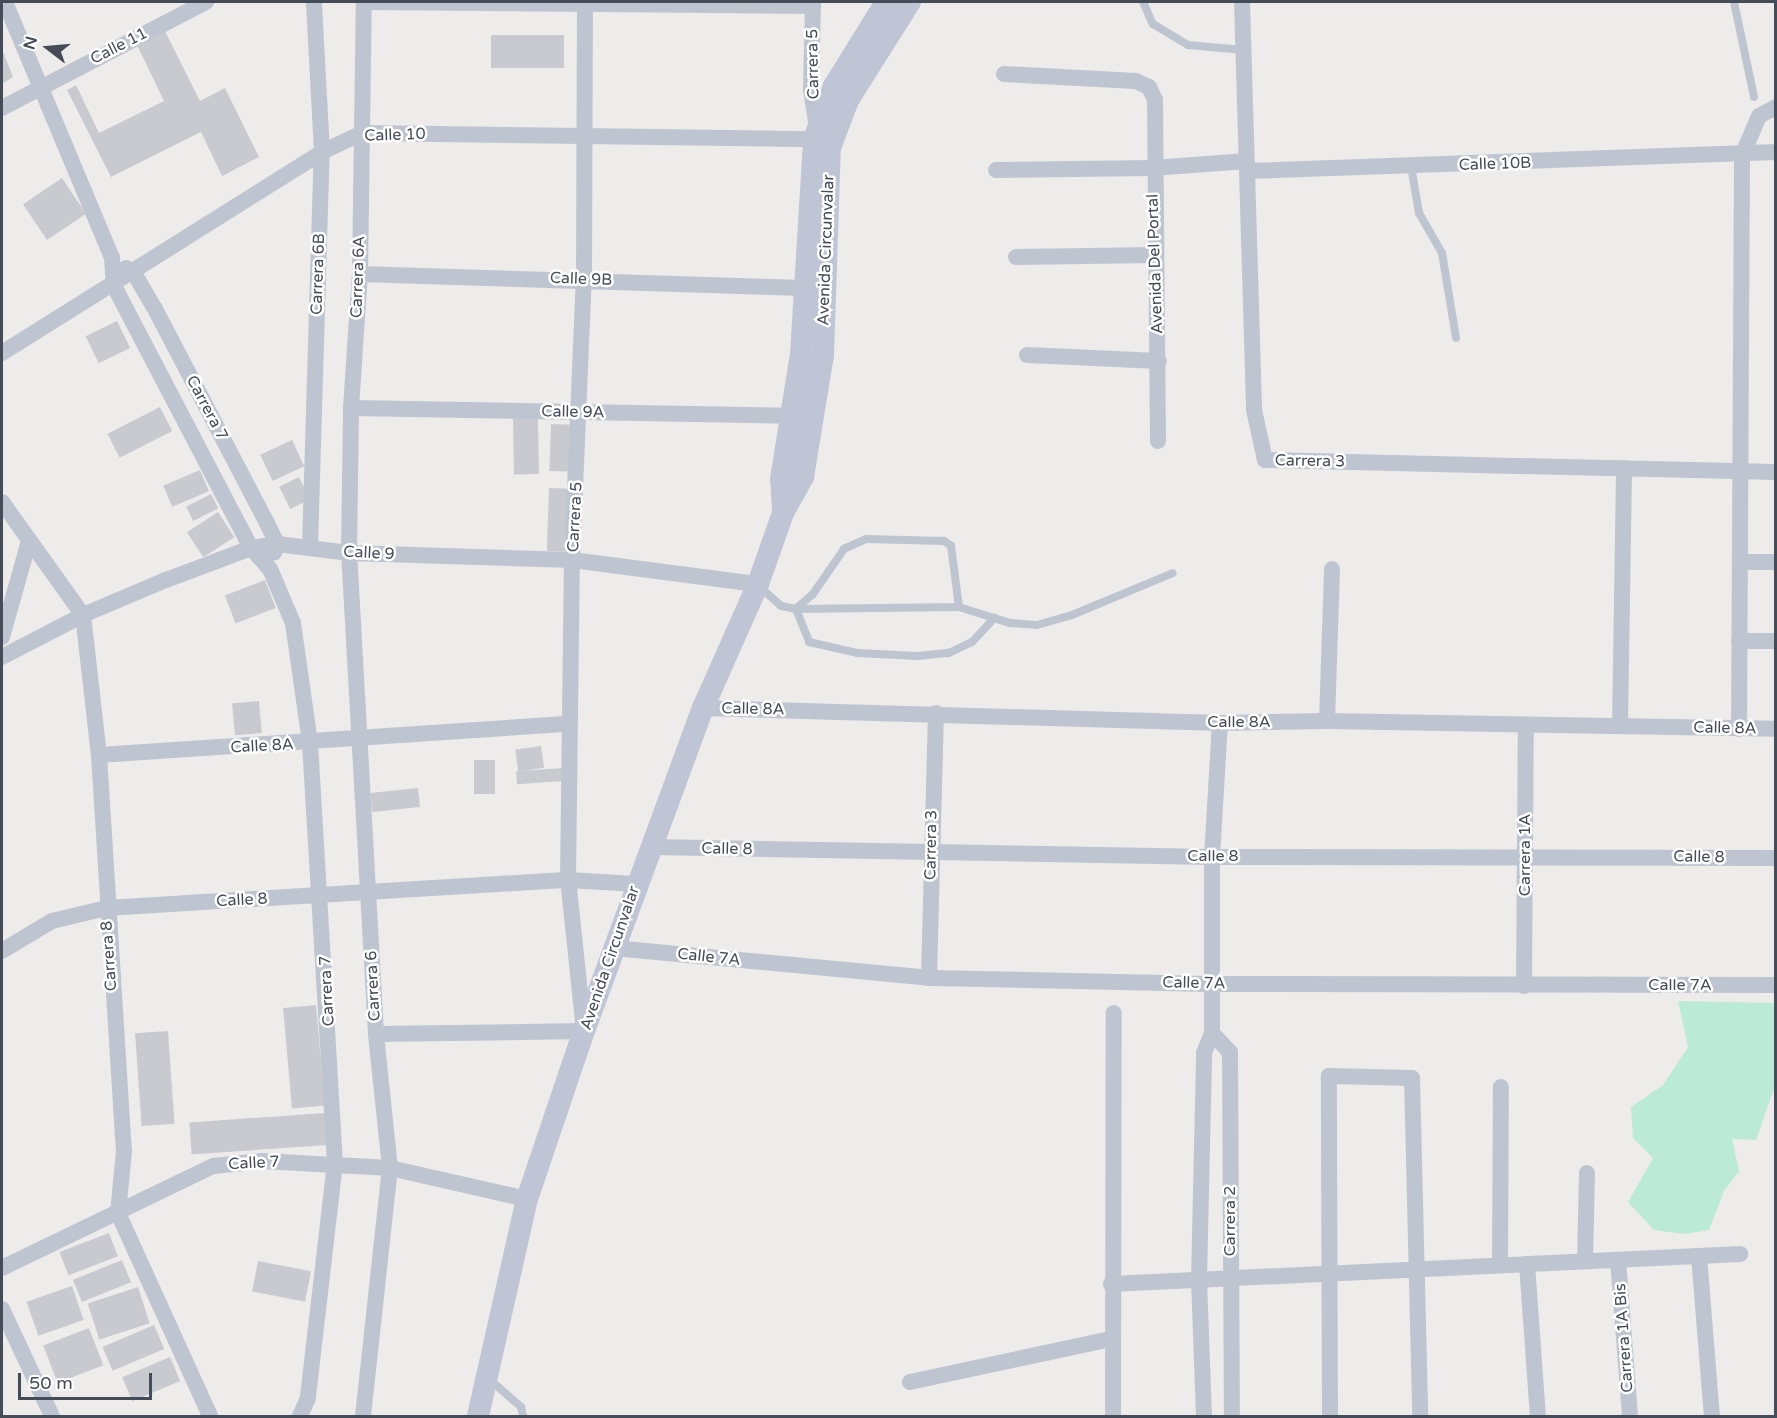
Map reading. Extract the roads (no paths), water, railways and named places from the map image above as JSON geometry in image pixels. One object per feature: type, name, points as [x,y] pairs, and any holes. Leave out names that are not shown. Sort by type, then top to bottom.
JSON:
[{"type":"main road","name":"Avenida Circunvalar","points":[[783,513],[781,479],[794,416],[816,132],[834,86],[886,2]]},
{"type":"main road","name":"Avenida Circunvalar","points":[[478,1416],[527,1199],[584,1031],[636,884],[703,708],[758,584],[783,513],[803,477],[823,355],[830,148],[848,100],[910,2]]},
{"type":"street","name":"Carrera 7","points":[[5,2],[112,258],[114,286],[251,548],[270,569],[293,623],[310,743],[322,896],[335,1163],[308,1398],[300,1416]]},
{"type":"street","name":"Calle 11","points":[[2,108],[39,86],[206,2]]},
{"type":"street","name":"Carrera 6B","points":[[310,546],[322,152],[314,2]]},
{"type":"street","points":[[364,2],[813,4]]},
{"type":"street","name":"Carrera 6A","points":[[349,553],[351,408],[360,274],[364,2]]},
{"type":"street","name":"Carrera 3","points":[[1242,2],[1254,410],[1265,460],[1776,472]]},
{"type":"street","name":"Carrera 5","points":[[584,1031],[568,880],[573,560],[584,279],[585,3]]},
{"type":"street","name":"Carrera 5","points":[[813,4],[811,90],[816,132]]},
{"type":"street","name":"Avenida Del Portal","points":[[1004,74],[1136,81],[1149,87],[1155,100],[1152,168],[1159,361],[1158,441]]},
{"type":"street","points":[[1739,729],[1742,156],[1759,116],[1776,107]]},
{"type":"street","name":"Calle 10","points":[[2,353],[114,286],[322,152],[362,134],[816,132]]},
{"type":"street","name":"Calle 10B","points":[[996,170],[1411,166],[1742,156],[1776,152]]},
{"type":"street","points":[[1016,257],[1154,255]]},
{"type":"street","name":"Carrera 7","points":[[112,258],[134,273],[277,544]]},
{"type":"street","name":"Calle 9B","points":[[360,274],[584,279],[803,288]]},
{"type":"street","points":[[1027,355],[1159,361]]},
{"type":"street","name":"Calle 9A","points":[[351,408],[794,416]]},
{"type":"street","points":[[1620,726],[1624,468]]},
{"type":"street","name":"Carrera 8","points":[[2,502],[83,615],[99,755],[106,908],[124,1151],[118,1213],[210,1416]]},
{"type":"street","points":[[2,637],[29,541]]},
{"type":"street","points":[[270,569],[277,544]]},
{"type":"street","name":"Calle 9","points":[[2,657],[83,615],[251,548],[277,544],[310,546],[349,553],[573,560],[758,584]]},
{"type":"street","name":"Carrera 6","points":[[349,553],[357,739],[375,1034],[390,1168],[363,1416]]},
{"type":"street","points":[[1741,562],[1776,562]]},
{"type":"street","points":[[1327,720],[1332,569]]},
{"type":"street","points":[[1739,641],[1776,641]]},
{"type":"street","name":"Calle 8A","points":[[703,708],[1220,723],[1327,720],[1776,729]]},
{"type":"street","name":"Carrera 3","points":[[929,978],[936,713]]},
{"type":"street","name":"Carrera 2","points":[[1204,1416],[1199,1280],[1204,1053],[1212,1033],[1209,984],[1212,857],[1220,723]]},
{"type":"street","name":"Calle 8A","points":[[99,755],[310,743],[569,724]]},
{"type":"street","name":"Carrera 1A","points":[[1524,986],[1526,724]]},
{"type":"street","name":"Calle 8","points":[[650,847],[1212,857],[1526,855],[1776,858]]},
{"type":"street","name":"Calle 8","points":[[2,951],[52,921],[106,908],[568,880],[636,884]]},
{"type":"street","name":"Calle 7A","points":[[614,948],[929,978],[1209,984],[1776,985]]},
{"type":"street","points":[[1113,1416],[1111,1284],[1114,1013]]},
{"type":"street","points":[[375,1034],[584,1031]]},
{"type":"street","name":"Carrera 2","points":[[1212,1033],[1230,1052],[1232,1416]]},
{"type":"street","points":[[1330,1416],[1329,1076],[1412,1078],[1414,1269],[1420,1416]]},
{"type":"street","points":[[1500,1087],[1500,1265]]},
{"type":"street","name":"Calle 7","points":[[2,1268],[213,1166],[262,1161],[335,1163],[390,1168],[527,1199]]},
{"type":"street","points":[[1585,1261],[1587,1173]]},
{"type":"street","points":[[1111,1284],[1740,1254]]},
{"type":"street","points":[[1699,1256],[1712,1416]]},
{"type":"street","name":"Carrera 1A Bis","points":[[1618,1260],[1630,1416]]},
{"type":"street","points":[[1527,1264],[1538,1416]]},
{"type":"street","points":[[2,1309],[52,1416]]},
{"type":"street","points":[[910,1382],[1111,1339]]},
{"type":"lane","points":[[1143,2],[1153,24],[1188,45],[1244,50]]},
{"type":"lane","points":[[1734,2],[1754,97]]},
{"type":"lane","points":[[1411,166],[1419,213],[1442,254],[1456,338]]},
{"type":"lane","points":[[796,609],[813,594],[844,549],[866,539],[944,541],[951,546],[959,607]]},
{"type":"lane","points":[[758,584],[781,606],[796,609],[959,607],[994,618],[1036,624],[1072,615],[1173,573]]},
{"type":"lane","points":[[796,609],[809,642],[857,653],[918,656],[949,652],[972,642],[994,618]]},
{"type":"lane","points":[[487,1378],[521,1407],[523,1416]]}]
